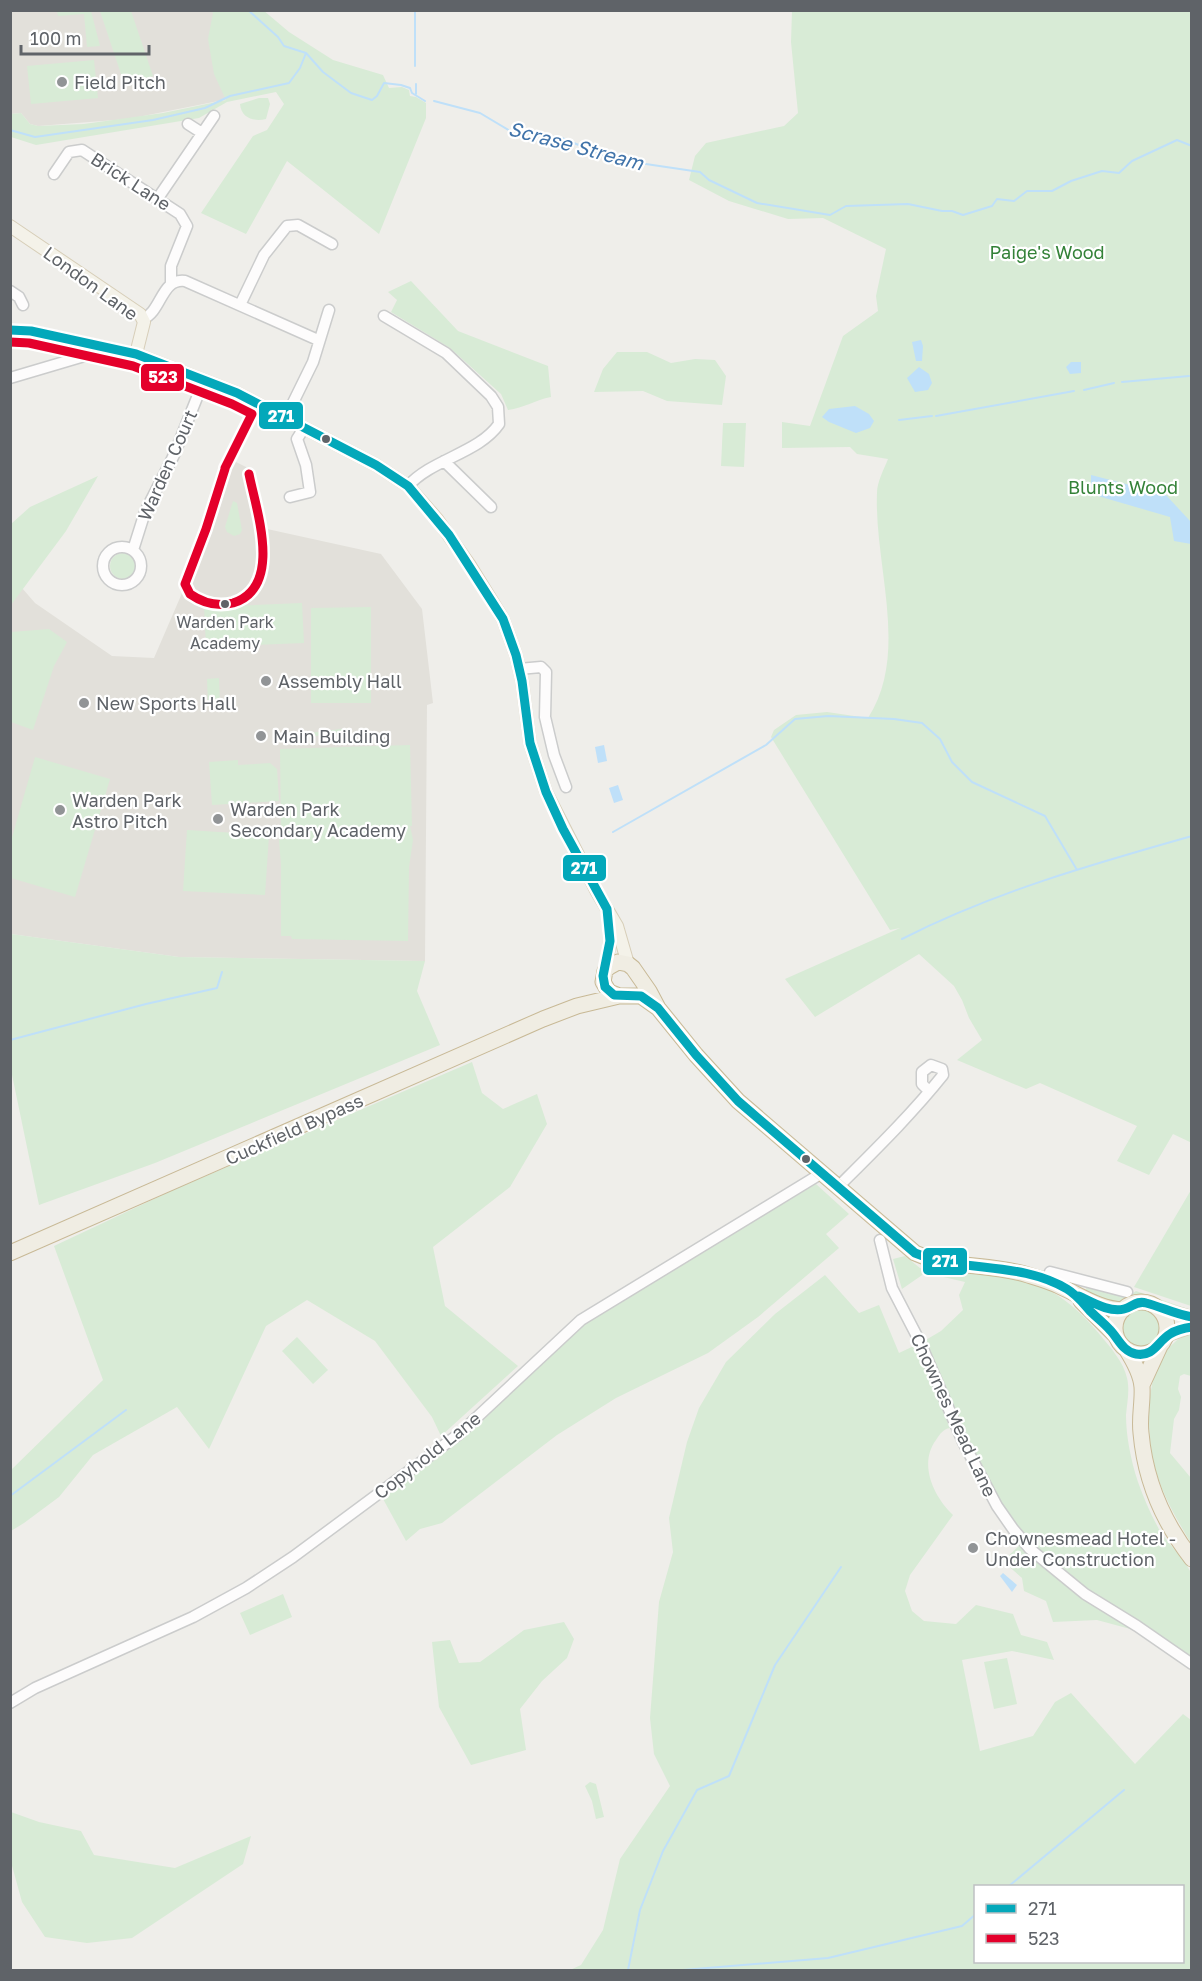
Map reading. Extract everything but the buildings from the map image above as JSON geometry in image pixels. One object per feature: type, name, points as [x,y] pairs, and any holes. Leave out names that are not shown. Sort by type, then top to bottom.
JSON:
[{"type":"highway","points":[[658,1008],[641,996],[614,995],[605,987],[604,974],[609,967],[618,962],[632,968],[658,1008],[701,1061],[738,1101],[915,1253],[929,1260],[948,1264],[983,1266],[1025,1274],[1058,1285],[1100,1306],[1123,1310]]},
{"type":"highway","points":[[622,996],[634,989],[637,984],[632,968]]},
{"type":"highway","name":"Cuckfield Bypass","points":[[577,1006],[599,986],[604,974]]},
{"type":"highway","name":"Cuckfield Bypass","points":[[10,1253],[577,1006],[622,996]]},
{"type":"highway","points":[[1076,1294],[1116,1336],[1133,1360],[1142,1385],[1140,1431],[1147,1471],[1165,1519],[1191,1558]]},
{"type":"highway","points":[[1116,1336],[1116,1322],[1123,1310],[1136,1303],[1144,1302],[1158,1308],[1166,1321],[1163,1341],[1142,1385]]},
{"type":"highway","points":[[1126,1349],[1140,1354],[1154,1351],[1163,1341]]},
{"type":"main road","name":"London Lane","points":[[10,226],[134,309],[144,322],[136,354]]},
{"type":"main road","points":[[136,354],[237,393],[376,465],[408,486],[437,519],[469,564],[503,619],[516,655],[530,743],[539,772],[554,811],[617,926],[632,968]]},
{"type":"main road","points":[[604,974],[610,940],[607,909]]},
{"type":"main road","points":[[1158,1308],[1191,1317]]},
{"type":"main road","points":[[1163,1341],[1191,1327]]},
{"type":"street","points":[[158,198],[214,116]]},
{"type":"street","points":[[188,124],[202,133]]},
{"type":"street","name":"Brick Lane","points":[[54,174],[69,152],[82,150],[180,214],[188,226],[171,266],[171,283]]},
{"type":"street","points":[[240,305],[264,255],[287,226],[298,225],[332,244]]},
{"type":"street","points":[[143,319],[152,312],[171,283],[177,280],[185,281],[318,340]]},
{"type":"street","points":[[10,291],[19,297],[23,305]]},
{"type":"street","points":[[285,419],[313,362],[328,310]]},
{"type":"street","points":[[384,316],[446,353],[491,396],[498,407],[499,424],[487,437],[421,474],[408,486]]},
{"type":"street","points":[[10,330],[31,331],[136,354]]},
{"type":"street","points":[[10,378],[111,349]]},
{"type":"street","name":"Warden Court","points":[[133,550],[146,512],[174,455],[204,380]]},
{"type":"street","points":[[290,497],[310,492],[306,465],[297,439],[304,428]]},
{"type":"street","points":[[444,461],[491,507]]},
{"type":"street","points":[[519,669],[544,668],[547,683],[544,695],[545,717],[554,755],[566,787]]},
{"type":"street","points":[[838,1187],[889,1136],[929,1091]]},
{"type":"street","name":"Copyhold Lane","points":[[10,1703],[35,1688],[193,1617],[246,1588],[293,1557],[459,1434],[581,1320],[822,1173]]},
{"type":"street","name":"Chownes Mead Lane","points":[[880,1240],[889,1255],[891,1288],[920,1342],[959,1434],[997,1506],[1013,1529],[1030,1549],[1084,1594],[1137,1626],[1191,1664]]},
{"type":"street","points":[[1050,1272],[1127,1292]]},
{"type":"street","points":[[1076,1294],[1084,1280]]},
{"type":"shaded area","points":[[10,11],[239,11],[269,91],[128,119],[38,126],[30,124],[21,113],[11,114]]},
{"type":"shaded area","name":"Warden Park Secondary Academy","points":[[234,461],[246,467],[258,527],[381,554],[422,609],[433,703],[427,705],[425,961],[179,957],[11,934],[10,605],[22,588],[35,603],[112,656],[154,658],[195,563]]},
{"type":"green space","points":[[263,10],[289,32],[333,60],[383,75],[389,88],[402,87],[409,90],[410,96],[426,103],[426,118],[379,234],[287,161],[246,234],[201,213],[253,136],[267,130],[284,104],[276,92],[227,102],[199,118],[36,145],[11,137],[10,114],[21,113],[30,124],[38,126],[84,124],[163,113],[226,100],[214,74],[208,39],[213,13],[211,11]]},
{"type":"green space","points":[[57,11],[91,11],[100,46],[87,47],[84,14],[58,16]]},
{"type":"green space","points":[[100,11],[131,11],[153,76],[125,86]]},
{"type":"green space","points":[[792,11],[1191,11],[1192,1143],[1173,1134],[1149,1175],[1117,1161],[1137,1126],[1040,1083],[1026,1089],[957,1060],[982,1040],[954,986],[919,954],[815,1017],[785,979],[900,928],[890,930],[771,737],[774,730],[796,715],[827,712],[868,718],[880,693],[887,666],[889,637],[877,521],[877,489],[888,459],[857,454],[850,447],[782,448],[782,422],[810,426],[843,336],[878,311],[876,296],[886,249],[823,218],[788,219],[729,201],[689,180],[695,156],[706,143],[784,126],[798,113],[791,42]]},
{"type":"green space","name":"Field Pitch","points":[[94,60],[98,98],[31,104],[27,66]]},
{"type":"green space","points":[[259,98],[268,98],[270,104],[266,119],[249,118],[243,113],[240,104]]},
{"type":"green space","points":[[411,281],[458,331],[548,366],[551,397],[508,410],[501,394],[450,348],[391,312],[397,300],[388,292]]},
{"type":"green space","points":[[617,352],[647,352],[671,363],[695,359],[715,360],[726,376],[722,405],[667,401],[643,391],[594,392],[603,369]]},
{"type":"green space","points":[[723,423],[746,423],[744,467],[721,466]]},
{"type":"green space","points":[[98,476],[66,531],[11,605],[11,524],[30,507]]},
{"type":"green space","points":[[233,501],[237,503],[242,530],[240,534],[234,536],[227,532],[225,527]]},
{"type":"green space","points":[[123,553],[132,557],[136,566],[132,575],[123,579],[114,575],[110,566],[114,557]]},
{"type":"green space","points":[[302,603],[304,643],[206,647],[204,607]]},
{"type":"green space","points":[[371,607],[371,703],[311,703],[311,608]]},
{"type":"green space","points":[[49,629],[67,642],[54,666],[33,730],[11,722],[11,632]]},
{"type":"green space","points":[[219,678],[220,704],[208,705],[207,679]]},
{"type":"green space","points":[[348,728],[348,731],[303,738],[302,734]]},
{"type":"green space","points":[[410,745],[412,826],[410,826],[413,840],[409,867],[408,941],[292,939],[291,936],[281,936],[280,749]]},
{"type":"green space","name":"Warden Park Astro Pitch","points":[[35,757],[110,779],[75,897],[11,878],[11,841]]},
{"type":"green space","points":[[238,760],[238,765],[270,763],[277,769],[279,801],[212,805],[209,762]]},
{"type":"green space","points":[[187,830],[269,835],[265,895],[183,891]]},
{"type":"green space","points":[[11,934],[179,957],[425,961],[417,991],[440,1045],[155,1163],[39,1205],[11,1070]]},
{"type":"green space","points":[[472,1062],[482,1093],[503,1109],[537,1094],[547,1124],[510,1187],[433,1247],[445,1306],[518,1366],[441,1436],[432,1417],[375,1341],[307,1300],[266,1326],[209,1449],[177,1407],[93,1455],[59,1497],[11,1531],[11,1470],[103,1380],[54,1246],[171,1191]]},
{"type":"green space","points":[[816,1184],[849,1214],[826,1234],[839,1248],[758,1317],[708,1353],[616,1398],[557,1435],[442,1523],[420,1529],[406,1541],[382,1497],[584,1323]]},
{"type":"green space","points":[[1191,1190],[1191,1306],[1134,1287]]},
{"type":"green space","points":[[905,1256],[920,1268],[928,1271],[902,1289],[893,1259]]},
{"type":"green space","points":[[941,1270],[989,1273],[1030,1282],[1048,1290],[1084,1316],[1117,1356],[1128,1383],[1127,1431],[1138,1482],[1160,1531],[1190,1571],[1191,1657],[1136,1622],[1134,1630],[1097,1620],[1053,1622],[1046,1601],[1024,1591],[1022,1578],[1003,1561],[1021,1544],[967,1440],[924,1341],[941,1331],[963,1310],[959,1295],[965,1282],[939,1276]]},
{"type":"green space","points":[[825,1275],[859,1313],[879,1305],[899,1353],[916,1345],[950,1428],[940,1434],[931,1449],[928,1470],[940,1499],[953,1515],[910,1575],[905,1591],[912,1611],[924,1621],[956,1624],[976,1605],[1013,1614],[1021,1635],[1047,1642],[1054,1660],[1012,1651],[962,1660],[980,1751],[1033,1736],[1055,1702],[1071,1693],[1135,1764],[1183,1714],[1191,1720],[1191,1970],[570,1970],[581,1965],[603,1930],[620,1859],[670,1786],[654,1754],[650,1718],[659,1602],[673,1552],[669,1518],[687,1442],[699,1408],[726,1362],[775,1314]]},
{"type":"green space","points":[[1087,1286],[1130,1295],[1136,1291],[1191,1310],[1191,1312],[1143,1296],[1113,1304],[1085,1291]]},
{"type":"green space","points":[[1141,1310],[1154,1316],[1160,1329],[1154,1342],[1141,1348],[1128,1342],[1122,1329],[1128,1316]]},
{"type":"green space","points":[[1191,1334],[1191,1376],[1184,1374],[1180,1376],[1178,1389],[1181,1397],[1179,1410],[1174,1419],[1170,1453],[1191,1478],[1191,1543],[1170,1507],[1158,1478],[1152,1453],[1149,1419],[1152,1384],[1157,1368],[1175,1342]]},
{"type":"green space","points":[[297,1337],[328,1370],[313,1384],[282,1351]]},
{"type":"green space","points":[[283,1594],[292,1617],[250,1635],[240,1613]]},
{"type":"green space","points":[[564,1622],[574,1639],[567,1658],[542,1681],[520,1709],[526,1750],[471,1765],[439,1707],[432,1642],[450,1640],[459,1663],[480,1662],[524,1630]]},
{"type":"green space","points":[[1007,1658],[1017,1704],[994,1709],[984,1662]]},
{"type":"green space","points":[[590,1782],[596,1784],[604,1817],[596,1819],[592,1801],[585,1786]]},
{"type":"green space","points":[[11,1812],[39,1822],[81,1831],[94,1855],[175,1868],[251,1836],[243,1864],[132,1938],[87,1943],[45,1937],[22,1902],[11,1862]]},
{"type":"water","points":[[921,340],[922,361],[916,361],[912,342]]},
{"type":"water","points":[[1071,362],[1081,362],[1081,373],[1070,374],[1066,367]]},
{"type":"water","points":[[919,367],[929,374],[932,383],[928,390],[915,392],[907,378]]},
{"type":"water","points":[[855,406],[869,414],[874,421],[870,428],[856,433],[822,417],[829,409]]},
{"type":"water","points":[[1091,475],[1165,494],[1191,522],[1191,544],[1174,541],[1170,517],[1091,494]]},
{"type":"water","points":[[604,745],[607,761],[598,763],[595,747]]},
{"type":"water","points":[[618,785],[623,800],[614,803],[609,788]]},
{"type":"water","points":[[1003,1573],[1017,1585],[1012,1592],[1000,1576]]},
{"type":"waterway","name":"Scrase Stream","points":[[248,10],[278,37],[284,46],[306,53],[323,72],[351,93],[372,100],[384,83],[410,88],[412,93],[425,101]]},
{"type":"waterway","points":[[415,10],[415,66]]},
{"type":"waterway","points":[[10,130],[35,137],[153,120],[205,108],[230,96],[289,83],[300,68],[306,53]]},
{"type":"waterway","points":[[416,84],[416,94]]},
{"type":"waterway","name":"Scrase Stream","points":[[434,101],[480,113],[510,131],[562,138],[612,159],[700,172],[709,180],[757,203],[830,215],[846,206],[908,204],[963,215],[992,206],[997,199],[1014,201],[1027,191],[1052,191],[1071,181],[1102,171],[1119,173],[1132,161],[1177,140],[1192,146]]},
{"type":"waterway","points":[[1122,382],[1189,376]]},
{"type":"waterway","points":[[1084,390],[1114,383]]},
{"type":"waterway","points":[[936,416],[1074,391]]},
{"type":"waterway","points":[[899,420],[932,416]]},
{"type":"waterway","points":[[613,832],[766,745],[795,719],[828,716],[894,719],[922,723],[940,739],[952,762],[972,782],[1045,816],[1077,870]]},
{"type":"waterway","points":[[902,939],[972,907],[1044,880],[1192,836]]},
{"type":"waterway","points":[[10,1040],[217,988],[222,972]]},
{"type":"waterway","points":[[10,1496],[126,1410]]},
{"type":"waterway","points":[[628,1970],[640,1910],[663,1851],[697,1790],[729,1776],[775,1665],[841,1567]]},
{"type":"waterway","points":[[1010,1885],[1124,1790]]},
{"type":"waterway","points":[[683,1970],[828,1958],[962,1926],[974,1916]]},
{"type":"transit line","name":"271","points":[[10,330],[31,331],[136,354],[237,393],[376,465],[408,486],[449,535],[503,619],[516,655],[522,681],[530,743],[546,792],[563,829],[607,909],[610,941],[603,976],[605,987],[614,995],[641,996],[658,1008],[696,1055],[738,1101],[915,1253],[953,1263],[1030,1274],[1049,1280],[1074,1294],[1131,1353],[1147,1353],[1172,1333],[1192,1327]]},
{"type":"transit line","name":"523","points":[[10,342],[29,343],[133,366],[252,414],[225,468]]},
{"type":"transit line","name":"523","points":[[225,469],[185,584],[190,594],[210,603],[221,605],[233,603],[249,594],[258,581],[263,546],[249,474]]},
{"type":"transit line","name":"271","points":[[1079,1296],[1113,1310],[1124,1309],[1143,1302],[1192,1317]]},
{"type":"place","name":"Field Pitch","points":[[62,82]]},
{"type":"place","name":"Warden Park Academy","points":[[225,604]]},
{"type":"place","name":"Assembly Hall","points":[[266,681]]},
{"type":"place","name":"New Sports Hall","points":[[84,703]]},
{"type":"place","name":"Main Building","points":[[261,736]]},
{"type":"place","name":"Warden Park Astro Pitch","points":[[60,810]]},
{"type":"place","name":"Warden Park Secondary Academy","points":[[218,819]]},
{"type":"place","name":"Chownesmead Hotel - Under Construction","points":[[973,1548]]},
{"type":"park label","name":"Paige's Wood","points":[[1047,252]]},
{"type":"park label","name":"Blunts Wood","points":[[1123,487]]}]
